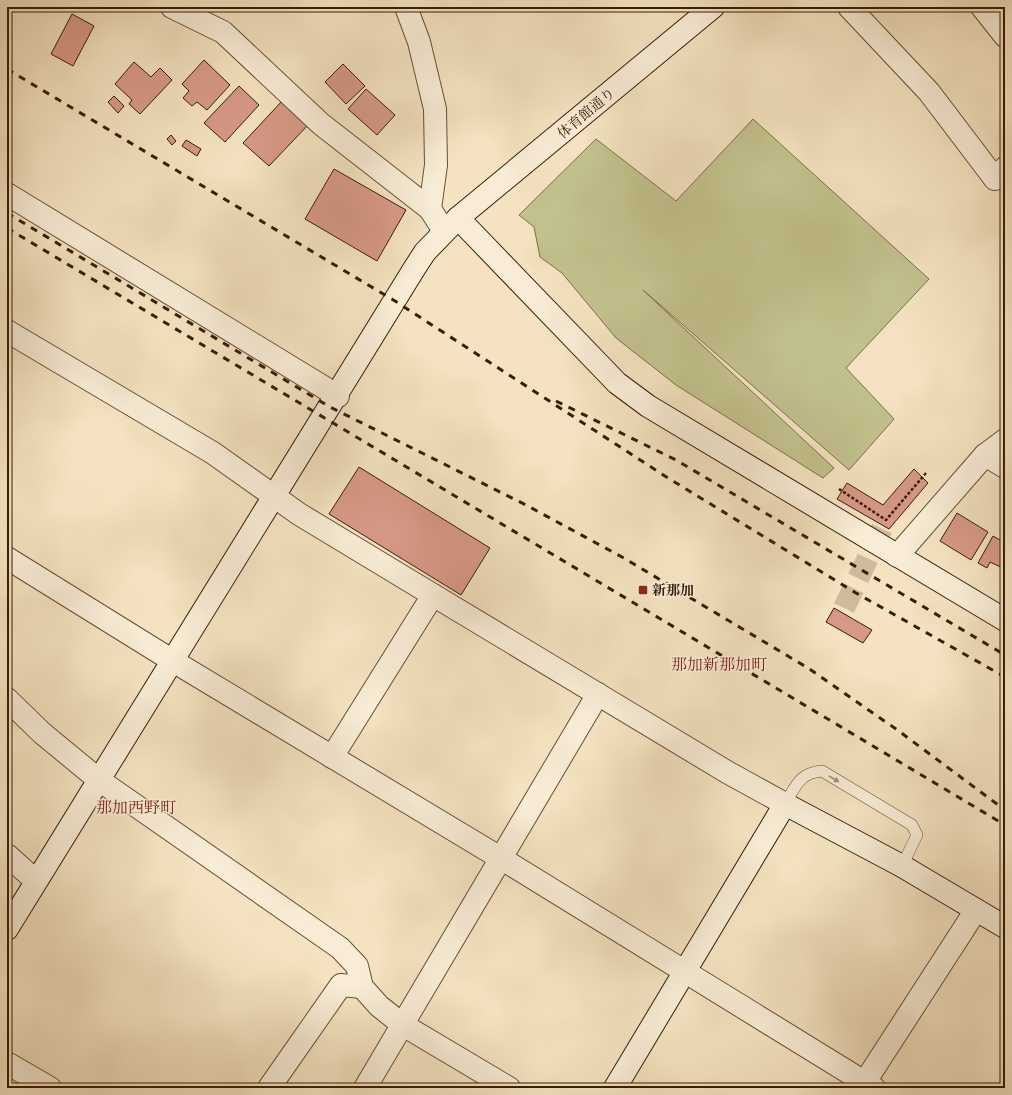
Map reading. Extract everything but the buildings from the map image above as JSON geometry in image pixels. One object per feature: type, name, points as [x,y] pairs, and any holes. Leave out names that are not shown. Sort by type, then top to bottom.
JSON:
[{"type":"street","points":[[172,7],[223,32],[321,124],[451,225],[617,383],[648,406],[1005,620]]},
{"type":"street","points":[[406,7],[419,42],[435,109],[436,165],[430,208]]},
{"type":"street","name":"体育館通り","points":[[7,930],[274,495],[338,396],[418,263],[451,225],[713,7]]},
{"type":"street","points":[[849,7],[929,92],[995,179],[1005,168]]},
{"type":"street","points":[[982,7],[1005,36]]},
{"type":"street","points":[[7,194],[338,396]]},
{"type":"street","points":[[7,332],[213,453],[299,514],[727,772],[902,866],[1005,927]]},
{"type":"street","points":[[897,556],[984,456],[1005,440]]},
{"type":"street","points":[[984,456],[1005,467]]},
{"type":"street","points":[[7,558],[173,661],[502,859],[686,972],[866,1086],[976,910]]},
{"type":"street","points":[[332,757],[433,596]]},
{"type":"street","points":[[365,1088],[502,859],[598,694]]},
{"type":"street","points":[[7,699],[42,733],[99,780],[340,948],[357,966],[362,986],[379,1006],[403,1025],[509,1088]]},
{"type":"street","points":[[615,1088],[786,804]]},
{"type":"street","points":[[7,855],[36,881]]},
{"type":"street","points":[[269,1088],[341,985],[362,986]]},
{"type":"street","points":[[7,1063],[50,1088]]},
{"type":"lane","points":[[786,804],[799,780],[809,772],[822,771],[912,825],[917,835],[902,866]]},
{"type":"path","points":[[839,490],[886,520],[926,473]]},
{"type":"shaded area","points":[[753,119],[929,279],[846,368],[894,419],[849,470],[643,290],[834,468],[823,478],[676,385],[616,338],[562,273],[540,257],[534,227],[519,215],[596,139],[676,201]]},
{"type":"tunnel","points":[[844,608],[886,520]]},
{"type":"railway","points":[[7,69],[395,301],[668,478],[856,593],[1005,677]]},
{"type":"railway","points":[[7,213],[330,407],[526,505],[622,557],[808,668],[896,729],[1005,810]]},
{"type":"railway","points":[[7,228],[1005,825]]},
{"type":"railway","points":[[556,401],[676,460],[1005,655]]},
{"type":"place","name":"新那加","points":[[643,590]]},
{"type":"district","name":"那加新那加町","points":[[719,664]]},
{"type":"district","name":"那加西野町","points":[[136,807]]}]
